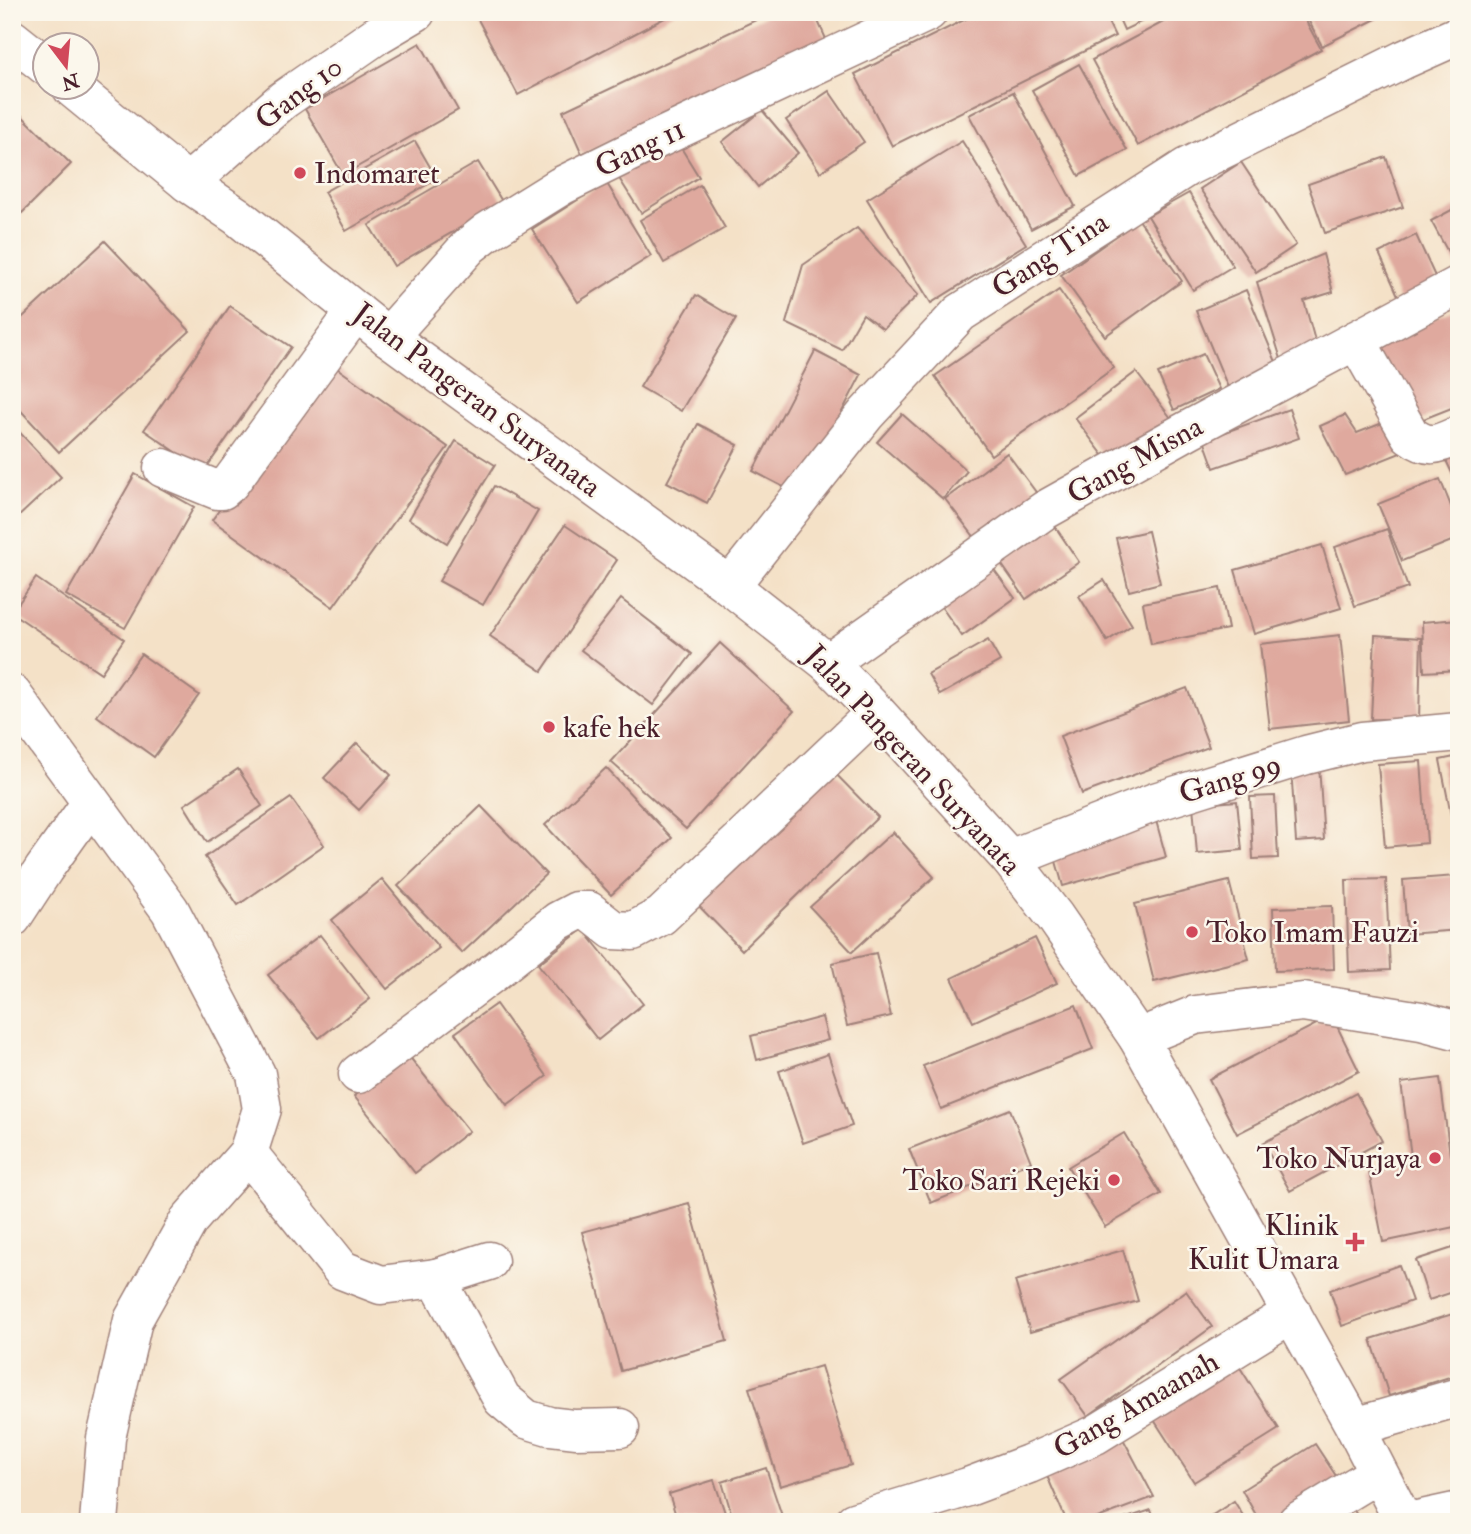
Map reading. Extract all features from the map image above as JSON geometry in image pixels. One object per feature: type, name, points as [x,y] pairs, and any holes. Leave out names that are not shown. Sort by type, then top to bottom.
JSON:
[{"type":"street","name":"Gang 10","points":[[188,183],[284,100],[377,35],[416,12]]},
{"type":"street","name":"Gang 11","points":[[388,337],[469,246],[561,186],[928,12]]},
{"type":"street","name":"Gang Tina","points":[[730,586],[866,414],[960,313],[1187,167],[1459,35]]},
{"type":"street","points":[[12,39],[32,55]]},
{"type":"street","name":"Jalan Pangeran Suryanata","points":[[89,102],[188,183],[237,216],[388,337],[730,586],[828,663],[876,712],[1010,859],[1055,917],[1138,1038],[1406,1522]]},
{"type":"street","name":"Gang Misna","points":[[828,663],[1045,510],[1459,285]]},
{"type":"street","points":[[163,468],[222,490],[230,483],[356,311]]},
{"type":"street","points":[[1356,340],[1410,435],[1420,442],[1435,445],[1459,435]]},
{"type":"street","points":[[12,694],[170,910],[257,1074],[262,1108],[248,1153],[189,1220],[134,1321],[106,1438],[99,1522]]},
{"type":"street","points":[[358,1074],[567,916],[577,911],[589,911],[613,930],[633,931],[661,916],[876,712]]},
{"type":"street","name":"Gang 99","points":[[1010,859],[1155,803],[1306,755],[1362,741],[1459,732]]},
{"type":"street","points":[[12,918],[91,803]]},
{"type":"street","points":[[1138,1038],[1195,1015],[1303,1002],[1421,1021],[1459,1031]]},
{"type":"street","points":[[248,1153],[342,1270],[381,1285],[436,1278],[489,1261]]},
{"type":"street","points":[[436,1278],[502,1399],[526,1419],[549,1426],[575,1429],[620,1428]]},
{"type":"street","name":"Gang Amaanah","points":[[854,1522],[968,1487],[1095,1435],[1292,1313]]},
{"type":"street","points":[[1355,1427],[1459,1397]]},
{"type":"street","points":[[1297,1522],[1378,1473]]},
{"type":"street","points":[[1406,1522],[1459,1511]]},
{"type":"building","points":[[474,12],[676,12],[518,95]]},
{"type":"building","points":[[773,12],[814,12],[826,39],[582,154],[563,111]]},
{"type":"building","points":[[980,12],[1103,12],[1115,36],[892,146],[855,74]]},
{"type":"building","points":[[1116,12],[1162,12],[1124,30]]},
{"type":"building","points":[[1182,12],[1301,12],[1321,49],[1138,146],[1092,60]]},
{"type":"building","points":[[1304,12],[1390,12],[1322,46]]},
{"type":"building","points":[[420,43],[458,110],[343,175],[305,109]]},
{"type":"building","points":[[1079,64],[1127,150],[1079,176],[1032,90]]},
{"type":"building","points":[[829,91],[864,142],[820,172],[786,120]]},
{"type":"building","points":[[1013,92],[1075,206],[1031,229],[969,115]]},
{"type":"building","points":[[15,109],[71,164],[22,213],[12,203],[12,111]]},
{"type":"building","points":[[762,110],[798,153],[758,187],[722,142]]},
{"type":"building","points":[[675,138],[699,177],[641,213],[617,175]]},
{"type":"building","points":[[415,141],[437,179],[346,231],[324,192]]},
{"type":"building","points":[[962,141],[1026,244],[931,303],[867,199]]},
{"type":"building","points":[[1386,157],[1403,207],[1325,233],[1308,184]]},
{"type":"building","points":[[478,162],[503,203],[394,266],[369,225]]},
{"type":"building","points":[[1241,162],[1296,245],[1256,272],[1200,189]]},
{"type":"building","points":[[606,182],[651,256],[578,302],[532,229]]},
{"type":"building","points":[[700,185],[725,228],[664,263],[640,220]]},
{"type":"building","points":[[1189,193],[1233,266],[1193,290],[1148,216]]},
{"type":"building","points":[[1459,206],[1459,272],[1431,221]]},
{"type":"building","points":[[1139,220],[1182,281],[1105,336],[1061,275]]},
{"type":"building","points":[[857,228],[918,295],[883,329],[863,314],[842,350],[786,323],[803,265]]},
{"type":"building","points":[[1416,235],[1438,283],[1400,300],[1379,253]]},
{"type":"building","points":[[105,241],[190,331],[59,452],[12,401],[12,327]]},
{"type":"building","points":[[1323,254],[1333,292],[1304,301],[1317,348],[1281,359],[1257,282]]},
{"type":"building","points":[[1059,290],[1114,368],[991,455],[935,376]]},
{"type":"building","points":[[1246,290],[1279,369],[1229,390],[1196,311]]},
{"type":"building","points":[[696,295],[736,319],[681,411],[640,387]]},
{"type":"building","points":[[230,306],[291,347],[204,471],[144,430]]},
{"type":"building","points":[[1459,308],[1459,405],[1406,426],[1372,344]]},
{"type":"building","points":[[815,351],[861,375],[799,495],[753,471]]},
{"type":"building","points":[[1203,354],[1219,389],[1174,410],[1158,374]]},
{"type":"building","points":[[327,361],[448,447],[333,607],[212,520]]},
{"type":"building","points":[[1136,372],[1174,422],[1113,468],[1075,418]]},
{"type":"building","points":[[1289,409],[1299,438],[1214,468],[1204,440]]},
{"type":"building","points":[[902,414],[967,471],[943,499],[877,442]]},
{"type":"building","points":[[1345,415],[1357,433],[1390,420],[1403,452],[1345,475],[1320,426]]},
{"type":"building","points":[[12,424],[61,477],[17,518],[12,513]]},
{"type":"building","points":[[698,424],[738,445],[707,503],[667,482]]},
{"type":"building","points":[[456,441],[495,465],[447,543],[409,519]]},
{"type":"building","points":[[1459,450],[1459,488],[1444,456]]},
{"type":"building","points":[[1007,453],[1044,503],[983,548],[945,499]]},
{"type":"building","points":[[135,474],[194,507],[125,628],[66,595]]},
{"type":"building","points":[[1440,479],[1459,526],[1459,538],[1402,561],[1378,504]]},
{"type":"building","points":[[494,486],[538,511],[483,605],[439,581]]},
{"type":"building","points":[[565,525],[617,560],[542,671],[490,636]]},
{"type":"building","points":[[1054,525],[1079,562],[1026,599],[1000,562]]},
{"type":"building","points":[[1387,529],[1408,588],[1355,606],[1335,547]]},
{"type":"building","points":[[1148,531],[1160,583],[1129,591],[1116,538]]},
{"type":"building","points":[[1322,545],[1341,608],[1254,634],[1235,570]]},
{"type":"building","points":[[990,564],[1015,598],[962,636],[938,602]]},
{"type":"building","points":[[36,578],[124,639],[101,673],[12,613]]},
{"type":"building","points":[[1104,580],[1132,625],[1107,641],[1079,596]]},
{"type":"building","points":[[1220,588],[1228,629],[1151,644],[1143,603]]},
{"type":"building","points":[[621,599],[692,654],[653,705],[581,650]]},
{"type":"building","points":[[1459,619],[1459,670],[1424,672],[1422,622]]},
{"type":"building","points":[[1340,635],[1349,720],[1270,729],[1260,644]]},
{"type":"building","points":[[1375,635],[1421,638],[1419,720],[1371,719]]},
{"type":"building","points":[[988,640],[1000,661],[940,695],[928,674]]},
{"type":"building","points":[[720,643],[794,711],[686,829],[611,762]]},
{"type":"building","points":[[141,654],[199,695],[154,757],[97,716]]},
{"type":"building","points":[[1187,688],[1209,747],[1082,794],[1060,736]]},
{"type":"building","points":[[357,743],[391,775],[359,810],[324,778]]},
{"type":"building","points":[[1459,756],[1459,834],[1455,835],[1440,760]]},
{"type":"building","points":[[1421,761],[1427,843],[1385,847],[1378,764]]},
{"type":"building","points":[[825,763],[878,817],[742,950],[689,896]]},
{"type":"building","points":[[1319,765],[1324,840],[1296,842],[1291,767]]},
{"type":"building","points":[[606,768],[672,838],[611,895],[545,825]]},
{"type":"building","points":[[238,769],[262,806],[207,842],[184,805]]},
{"type":"building","points":[[1275,796],[1278,858],[1253,859],[1250,797]]},
{"type":"building","points":[[291,798],[324,845],[238,905],[205,857]]},
{"type":"building","points":[[1237,801],[1242,850],[1197,854],[1193,805]]},
{"type":"building","points":[[481,806],[546,874],[462,953],[398,886]]},
{"type":"building","points":[[1155,817],[1166,857],[1063,886],[1052,847]]},
{"type":"building","points":[[893,832],[934,877],[852,952],[810,907]]},
{"type":"building","points":[[1456,876],[1459,930],[1407,934],[1403,880]]},
{"type":"building","points":[[382,879],[439,948],[387,989],[332,920]]},
{"type":"building","points":[[1386,879],[1390,970],[1349,972],[1346,880]]},
{"type":"building","name":"Toko Imam Fauzi","points":[[1229,881],[1249,959],[1154,982],[1135,904]]},
{"type":"building","points":[[1332,906],[1334,969],[1275,971],[1273,908]]},
{"type":"building","points":[[583,929],[643,1004],[598,1040],[538,964]]},
{"type":"building","points":[[320,935],[370,999],[319,1038],[268,975]]},
{"type":"building","points":[[1035,938],[1057,983],[973,1022],[952,978]]},
{"type":"building","points":[[876,953],[891,1016],[847,1026],[832,963]]},
{"type":"building","points":[[496,1004],[547,1076],[507,1105],[455,1033]]},
{"type":"building","points":[[1076,1005],[1093,1049],[941,1109],[923,1066]]},
{"type":"building","points":[[1332,1016],[1359,1071],[1237,1134],[1209,1079]]},
{"type":"building","points":[[822,1017],[828,1040],[757,1060],[751,1036]]},
{"type":"building","points":[[828,1054],[852,1126],[803,1143],[779,1071]]},
{"type":"building","points":[[408,1055],[469,1131],[415,1173],[354,1096]]},
{"type":"building","name":"Toko Nurjaya","points":[[1440,1078],[1450,1155],[1458,1154],[1459,1160],[1459,1226],[1383,1242],[1369,1172],[1412,1163],[1401,1083]]},
{"type":"building","points":[[1356,1093],[1382,1141],[1290,1191],[1263,1143]]},
{"type":"building","points":[[1010,1109],[1031,1162],[931,1203],[909,1149]]},
{"type":"building","name":"Toko Sari Rejeki","points":[[1124,1133],[1161,1194],[1105,1227],[1068,1167]]},
{"type":"building","points":[[689,1203],[727,1341],[621,1371],[582,1232]]},
{"type":"building","points":[[1459,1246],[1459,1290],[1429,1300],[1416,1260]]},
{"type":"building","points":[[1123,1250],[1138,1301],[1030,1332],[1015,1281]]},
{"type":"building","points":[[1399,1265],[1412,1301],[1342,1326],[1330,1290]]},
{"type":"building","points":[[1186,1291],[1212,1327],[1088,1416],[1061,1379]]},
{"type":"building","points":[[1459,1312],[1459,1374],[1389,1396],[1371,1339]]},
{"type":"building","points":[[1232,1355],[1279,1429],[1194,1482],[1147,1409]]},
{"type":"building","points":[[821,1366],[851,1465],[780,1486],[749,1388]]},
{"type":"building","points":[[1120,1433],[1154,1497],[1087,1522],[1067,1522],[1044,1469]]},
{"type":"building","points":[[1315,1444],[1340,1482],[1281,1522],[1260,1522],[1242,1490]]},
{"type":"building","points":[[766,1468],[784,1522],[734,1522],[722,1482]]},
{"type":"building","points":[[714,1480],[728,1522],[678,1522],[669,1494]]},
{"type":"building","points":[[1234,1501],[1247,1522],[1202,1522]]},
{"type":"building","points":[[1349,1502],[1361,1522],[1316,1522]]},
{"type":"building","points":[[1151,1510],[1155,1522],[1118,1522],[1118,1521]]},
{"type":"place","name":"Indomaret","points":[[300,173]]},
{"type":"place","name":"kafe hek","points":[[549,727]]},
{"type":"place","name":"Toko Imam Fauzi","points":[[1192,932]]},
{"type":"place","name":"Toko Nurjaya","points":[[1435,1158]]},
{"type":"place","name":"Toko Sari Rejeki","points":[[1114,1180]]},
{"type":"place","name":"Klinik Kulit Umara","points":[[1355,1242]]}]
